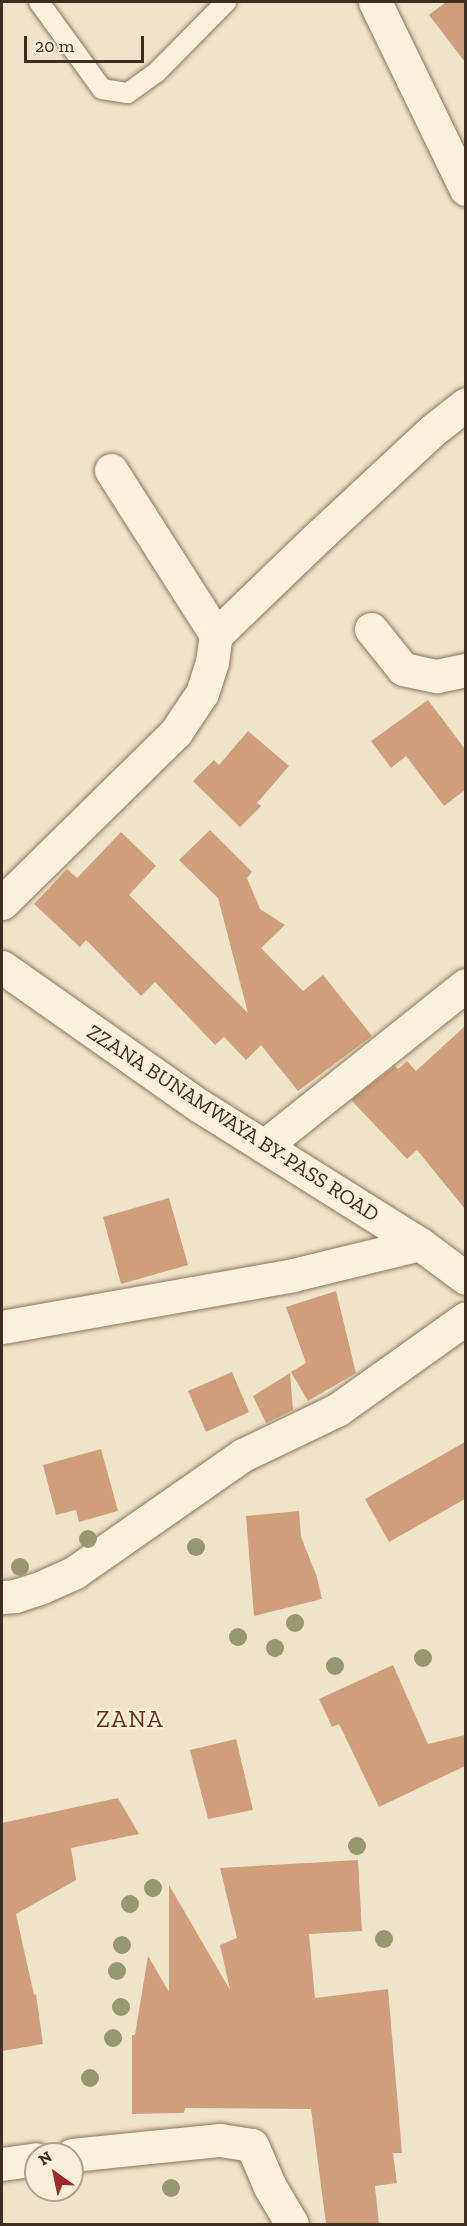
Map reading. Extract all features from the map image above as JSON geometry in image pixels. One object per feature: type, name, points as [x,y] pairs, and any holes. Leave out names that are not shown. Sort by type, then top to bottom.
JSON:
[{"type":"street","points":[[375,2],[465,189]]},
{"type":"street","points":[[2,903],[176,732],[202,693],[212,662],[216,635],[433,430],[465,404]]},
{"type":"street","points":[[111,470],[216,635]]},
{"type":"street","points":[[371,629],[403,669],[436,675],[465,670]]},
{"type":"street","name":"ZZANA BUNAMWAYA BY-PASS ROAD","points":[[2,967],[201,1106],[420,1244],[465,1278]]},
{"type":"street","points":[[264,1146],[465,985]]},
{"type":"street","points":[[2,1327],[293,1275],[420,1244]]},
{"type":"street","points":[[2,1597],[15,1596],[42,1587],[75,1572],[243,1455],[338,1410],[465,1318]]},
{"type":"street","points":[[84,2154],[220,2140],[252,2145],[270,2187],[292,2224]]},
{"type":"street","points":[[2,2164],[24,2161]]},
{"type":"lane","points":[[39,2],[102,89],[128,93],[156,73],[226,2]]},
{"type":"building","points":[[446,2],[465,2],[465,62],[429,15]]},
{"type":"building","points":[[428,700],[465,749],[465,790],[444,806],[406,756],[391,768],[371,741]]},
{"type":"building","points":[[248,731],[289,766],[257,803],[261,806],[240,827],[193,781],[214,760],[219,765]]},
{"type":"building","points":[[210,830],[252,872],[247,878],[260,909],[285,925],[261,948],[303,991],[323,975],[372,1036],[298,1091],[261,1045],[246,1060],[224,1037],[215,1045],[155,982],[141,996],[86,940],[80,947],[34,904],[67,869],[77,878],[121,832],[156,866],[129,895],[248,1013],[218,898],[179,860]]},
{"type":"building","points":[[465,1026],[465,1209],[417,1150],[407,1159],[351,1100],[395,1066],[398,1069],[407,1061],[416,1071]]},
{"type":"building","points":[[169,1198],[188,1265],[121,1284],[103,1217]]},
{"type":"building","points":[[336,1291],[356,1373],[308,1401],[291,1372],[306,1363],[286,1307]]},
{"type":"building","points":[[232,1372],[249,1412],[206,1432],[188,1391]]},
{"type":"building","points":[[290,1373],[293,1410],[266,1423],[253,1396]]},
{"type":"building","points":[[465,1442],[465,1499],[389,1542],[365,1499]]},
{"type":"building","points":[[101,1449],[118,1511],[79,1522],[76,1510],[56,1515],[43,1465]]},
{"type":"building","points":[[299,1511],[301,1537],[317,1577],[322,1599],[254,1616],[246,1516]]},
{"type":"building","points":[[393,1665],[428,1744],[465,1735],[465,1766],[379,1807],[339,1724],[332,1727],[319,1699]]},
{"type":"building","points":[[236,1739],[253,1810],[208,1819],[190,1750]]},
{"type":"building","points":[[118,1798],[139,1834],[71,1848],[76,1880],[16,1914],[34,1995],[36,1994],[43,2044],[2,2051],[2,1823]]},
{"type":"building","points":[[358,1860],[362,1931],[309,1934],[315,1998],[388,1989],[402,2153],[393,2153],[397,2183],[375,2186],[379,2224],[326,2224],[311,2109],[185,2108],[184,2113],[132,2114],[132,2035],[135,2035],[148,1956],[169,1992],[169,1885],[230,1990],[220,1945],[237,1938],[220,1868]]},
{"type":"district","name":"ZANA","points":[[130,1719]]}]
